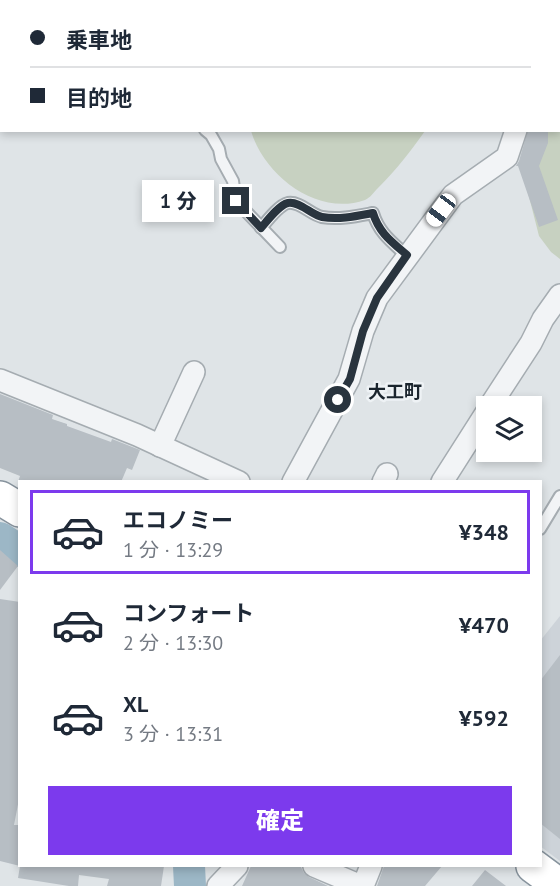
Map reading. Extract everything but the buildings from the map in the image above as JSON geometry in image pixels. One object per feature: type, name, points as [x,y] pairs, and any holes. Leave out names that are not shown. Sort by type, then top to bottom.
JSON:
[{"type":"highway","points":[[0,498],[18,509]]},
{"type":"highway","points":[[534,867],[560,886]]},
{"type":"street","points":[[294,480],[350,379],[363,331],[377,298],[453,195],[507,157],[515,132]]},
{"type":"street","points":[[496,396],[543,319],[560,296]]},
{"type":"street","points":[[160,446],[194,372]]},
{"type":"street","points":[[0,380],[160,446],[235,480]]},
{"type":"street","points":[[443,480],[476,429]]},
{"type":"street","points":[[218,886],[236,867]]},
{"type":"street","points":[[316,867],[362,886],[371,867]]},
{"type":"lane","points":[[208,132],[219,149],[221,159],[233,181],[236,201],[280,247]]},
{"type":"lane","points":[[261,228],[288,203],[296,204],[320,217],[332,218],[373,213],[377,226],[384,236],[407,255]]},
{"type":"lane","points":[[542,526],[560,496]]},
{"type":"shaded area","points":[[560,616],[560,861],[542,848],[542,638]]},
{"type":"green space","points":[[252,132],[424,132],[397,167],[370,196],[365,200],[347,204],[329,203],[295,188],[280,177],[258,147]]},
{"type":"green space","points":[[535,132],[560,132],[560,259],[551,252],[539,236],[524,177]]},
{"type":"waterway","points":[[0,538],[18,550]]},
{"type":"waterway","points":[[189,867],[190,886]]},
{"type":"district","name":"大工町","points":[[395,391]]},
{"type":"route","points":[[236,201],[261,228],[288,203],[296,204],[320,217],[347,217],[373,213],[377,226],[384,236],[407,255],[377,298],[363,331],[350,379],[338,400]]}]
